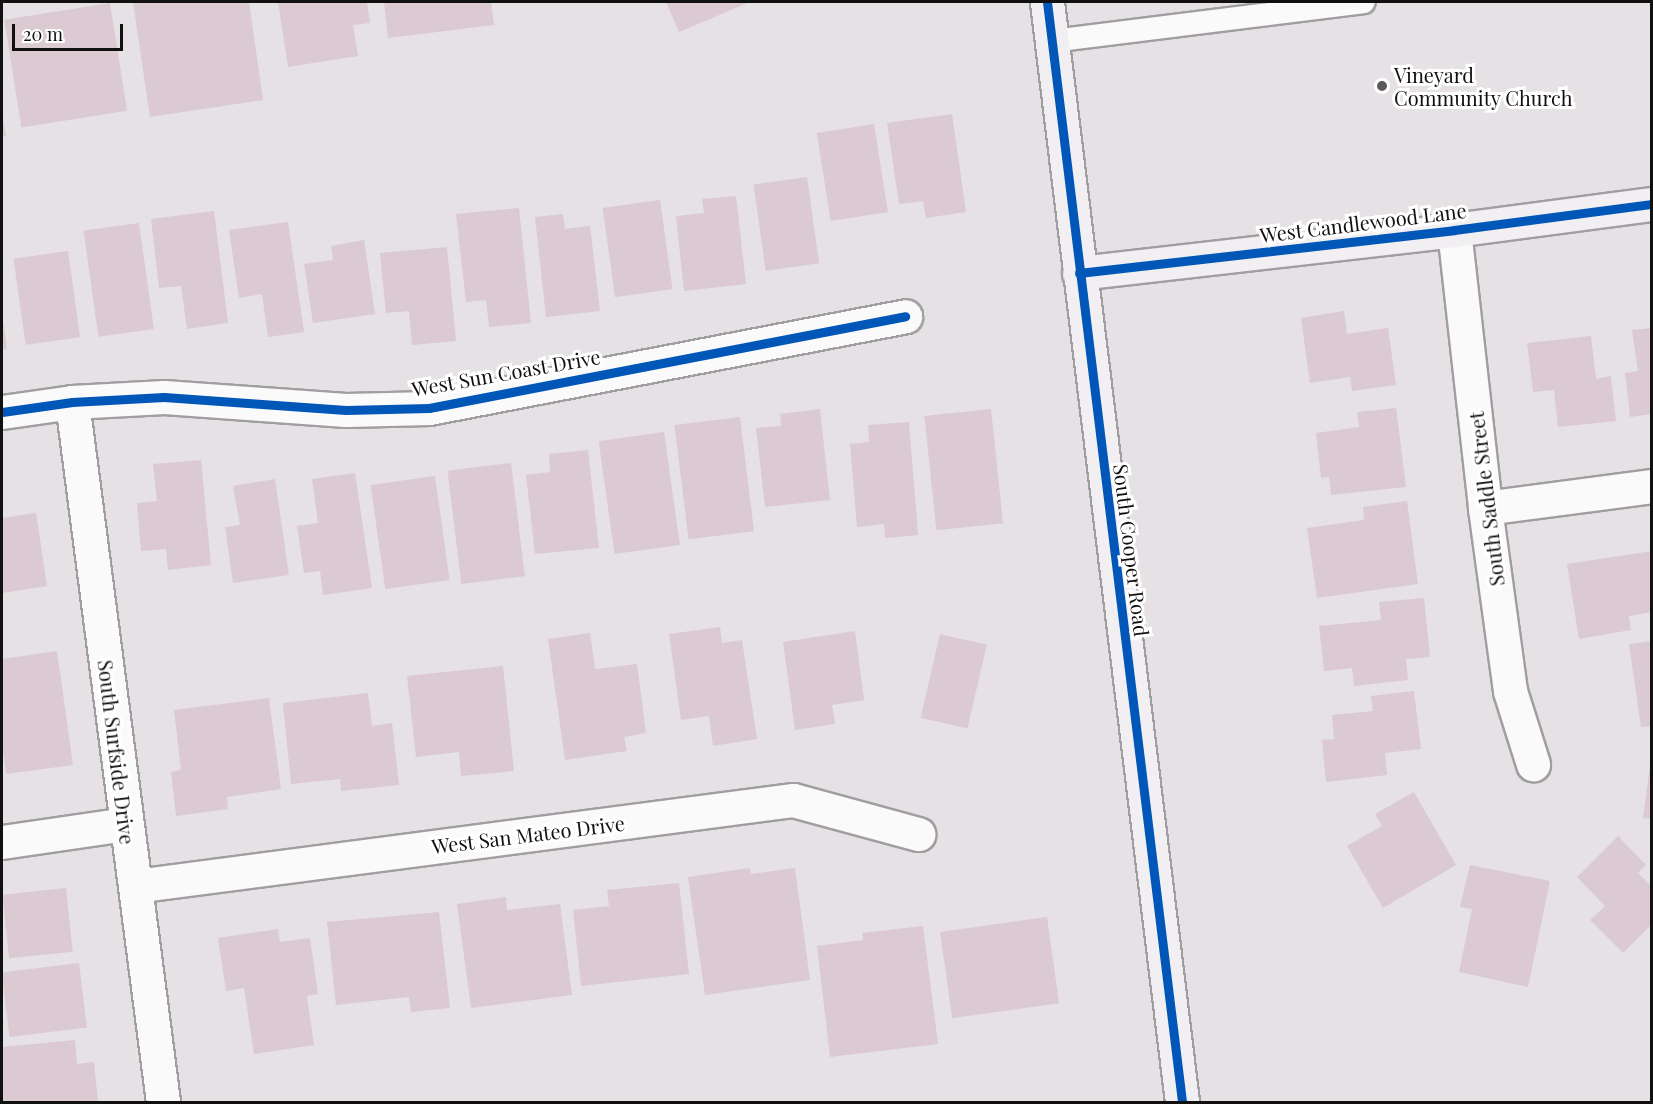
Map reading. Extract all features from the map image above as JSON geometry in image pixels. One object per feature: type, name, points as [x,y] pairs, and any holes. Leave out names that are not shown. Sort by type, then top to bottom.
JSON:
[{"type":"main road","name":"South Cooper Road","points":[[1047,2],[1182,1102]]},
{"type":"main road","name":"West Candlewood Lane","points":[[1079,273],[1454,230],[1652,204]]},
{"type":"street","name":"South Saddle Street","points":[[1454,230],[1485,508],[1510,691],[1533,764]]},
{"type":"street","name":"West Sun Coast Drive","points":[[2,412],[72,402],[164,397],[346,410],[429,408],[905,316]]},
{"type":"street","name":"South Surfside Drive","points":[[72,402],[163,1102]]},
{"type":"street","points":[[1485,508],[1652,486]]},
{"type":"street","name":"West San Mateo Drive","points":[[135,886],[793,800],[918,834]]},
{"type":"street","points":[[2,842],[126,824]]},
{"type":"lane","points":[[1052,41],[1364,2]]},
{"type":"building","points":[[133,2],[249,2],[263,100],[150,117]]},
{"type":"building","points":[[278,2],[367,2],[370,23],[353,25],[358,56],[288,67]]},
{"type":"building","points":[[384,2],[491,2],[494,25],[388,38]]},
{"type":"building","points":[[666,2],[750,2],[679,32]]},
{"type":"building","points":[[110,3],[127,111],[21,127],[4,20]]},
{"type":"building","points":[[2,113],[6,136],[2,137]]},
{"type":"building","points":[[952,114],[966,212],[926,218],[923,201],[899,204],[887,123]]},
{"type":"building","points":[[874,124],[888,212],[831,221],[817,133]]},
{"type":"building","points":[[807,177],[819,263],[766,271],[754,185]]},
{"type":"building","points":[[736,196],[746,284],[684,291],[676,216],[704,213],[702,199]]},
{"type":"building","points":[[660,200],[673,289],[615,297],[603,208]]},
{"type":"building","points":[[519,208],[531,323],[489,327],[486,300],[466,302],[456,214]]},
{"type":"building","points":[[214,211],[228,323],[187,329],[181,286],[159,288],[151,219]]},
{"type":"building","points":[[563,214],[565,229],[590,226],[600,311],[546,317],[535,217]]},
{"type":"building","points":[[288,222],[304,332],[268,337],[262,294],[239,298],[229,230]]},
{"type":"building","points":[[139,223],[154,329],[98,337],[84,231]]},
{"type":"building","points":[[364,240],[375,314],[313,323],[304,264],[333,260],[331,246]]},
{"type":"building","points":[[447,247],[456,341],[412,345],[409,311],[386,313],[380,253]]},
{"type":"building","points":[[68,251],[80,337],[26,345],[14,259]]},
{"type":"building","points":[[1344,311],[1347,334],[1388,328],[1396,385],[1352,391],[1350,377],[1310,383],[1301,318]]},
{"type":"building","points":[[2,313],[7,349],[2,350]]},
{"type":"building","points":[[1652,328],[1652,414],[1630,417],[1625,373],[1638,371],[1632,330]]},
{"type":"building","points":[[1591,336],[1596,379],[1611,376],[1616,421],[1558,427],[1554,390],[1533,392],[1527,343]]},
{"type":"building","points":[[1396,408],[1406,487],[1331,495],[1329,477],[1321,478],[1316,433],[1359,427],[1357,412]]},
{"type":"building","points":[[820,409],[830,500],[765,507],[756,428],[781,426],[780,414]]},
{"type":"building","points":[[991,409],[1003,523],[936,530],[924,416]]},
{"type":"building","points":[[740,417],[754,531],[689,539],[674,425]]},
{"type":"building","points":[[909,422],[918,535],[885,538],[884,524],[857,527],[850,444],[869,442],[868,425]]},
{"type":"building","points":[[664,432],[680,545],[615,554],[599,441]]},
{"type":"building","points":[[588,450],[599,548],[535,554],[526,475],[550,472],[549,454]]},
{"type":"building","points":[[201,460],[211,565],[168,570],[166,549],[141,551],[137,503],[157,501],[153,464]]},
{"type":"building","points":[[511,463],[525,576],[461,584],[447,471]]},
{"type":"building","points":[[355,473],[372,588],[323,595],[320,571],[304,573],[297,526],[318,523],[312,479]]},
{"type":"building","points":[[435,476],[450,580],[385,589],[371,485]]},
{"type":"building","points":[[275,479],[289,575],[233,583],[225,527],[240,525],[233,486]]},
{"type":"building","points":[[1407,501],[1418,584],[1317,598],[1307,528],[1364,520],[1363,507]]},
{"type":"building","points":[[36,513],[47,586],[2,593],[2,518]]},
{"type":"building","points":[[1652,551],[1652,612],[1629,616],[1631,630],[1579,639],[1567,564]]},
{"type":"building","points":[[1424,598],[1430,657],[1406,659],[1408,680],[1354,686],[1352,668],[1324,671],[1319,626],[1381,620],[1379,602]]},
{"type":"building","points":[[720,627],[722,643],[742,640],[757,739],[713,746],[709,716],[681,720],[669,634]]},
{"type":"building","points":[[855,631],[864,700],[832,705],[835,724],[795,730],[783,642]]},
{"type":"building","points":[[590,633],[595,669],[637,664],[646,733],[624,737],[627,751],[565,760],[548,639]]},
{"type":"building","points":[[940,634],[987,645],[967,729],[921,718]]},
{"type":"building","points":[[1652,641],[1652,726],[1641,727],[1629,644]]},
{"type":"building","points":[[57,651],[73,765],[6,774],[2,743],[2,659]]},
{"type":"building","points":[[503,666],[514,771],[461,776],[459,752],[416,757],[407,676]]},
{"type":"building","points":[[1414,691],[1421,749],[1385,753],[1387,775],[1326,782],[1322,740],[1334,739],[1332,715],[1373,711],[1371,696]]},
{"type":"building","points":[[368,693],[372,726],[392,723],[399,785],[341,791],[340,779],[291,784],[283,703]]},
{"type":"building","points":[[269,698],[281,789],[227,797],[228,809],[176,816],[171,772],[181,770],[174,710]]},
{"type":"building","points":[[1650,766],[1652,766],[1652,819],[1643,818]]},
{"type":"building","points":[[1414,792],[1456,865],[1383,908],[1347,846],[1382,826],[1375,814]]},
{"type":"building","points":[[1618,836],[1646,865],[1638,873],[1652,887],[1652,924],[1623,953],[1590,920],[1605,906],[1577,877]]},
{"type":"building","points":[[1470,865],[1550,881],[1528,987],[1459,972],[1472,909],[1460,907]]},
{"type":"building","points":[[750,868],[751,874],[795,868],[810,980],[705,995],[688,877]]},
{"type":"building","points":[[679,883],[689,974],[581,986],[573,910],[609,906],[607,890]]},
{"type":"building","points":[[66,888],[73,952],[9,958],[2,895]]},
{"type":"building","points":[[506,897],[507,910],[560,904],[572,995],[471,1008],[457,904]]},
{"type":"building","points":[[439,912],[450,1008],[411,1012],[409,997],[336,1005],[327,922]]},
{"type":"building","points":[[1047,917],[1059,1003],[952,1018],[940,932]]},
{"type":"building","points":[[923,926],[938,1044],[830,1057],[817,946],[863,940],[862,933]]},
{"type":"building","points":[[278,929],[280,942],[310,938],[318,994],[307,996],[314,1045],[254,1054],[244,988],[226,991],[218,938]]},
{"type":"building","points":[[79,963],[87,1028],[10,1037],[2,972]]},
{"type":"building","points":[[75,1040],[77,1064],[94,1062],[98,1102],[2,1102],[2,1047]]},
{"type":"cycle path","points":[[1047,2],[1182,1102]]},
{"type":"cycle path","points":[[1079,273],[1454,230],[1652,204]]},
{"type":"cycle path","points":[[2,412],[72,402],[164,397],[346,410],[429,408],[905,316]]},
{"type":"place","name":"Vineyard Community Church","points":[[1382,86]]}]
